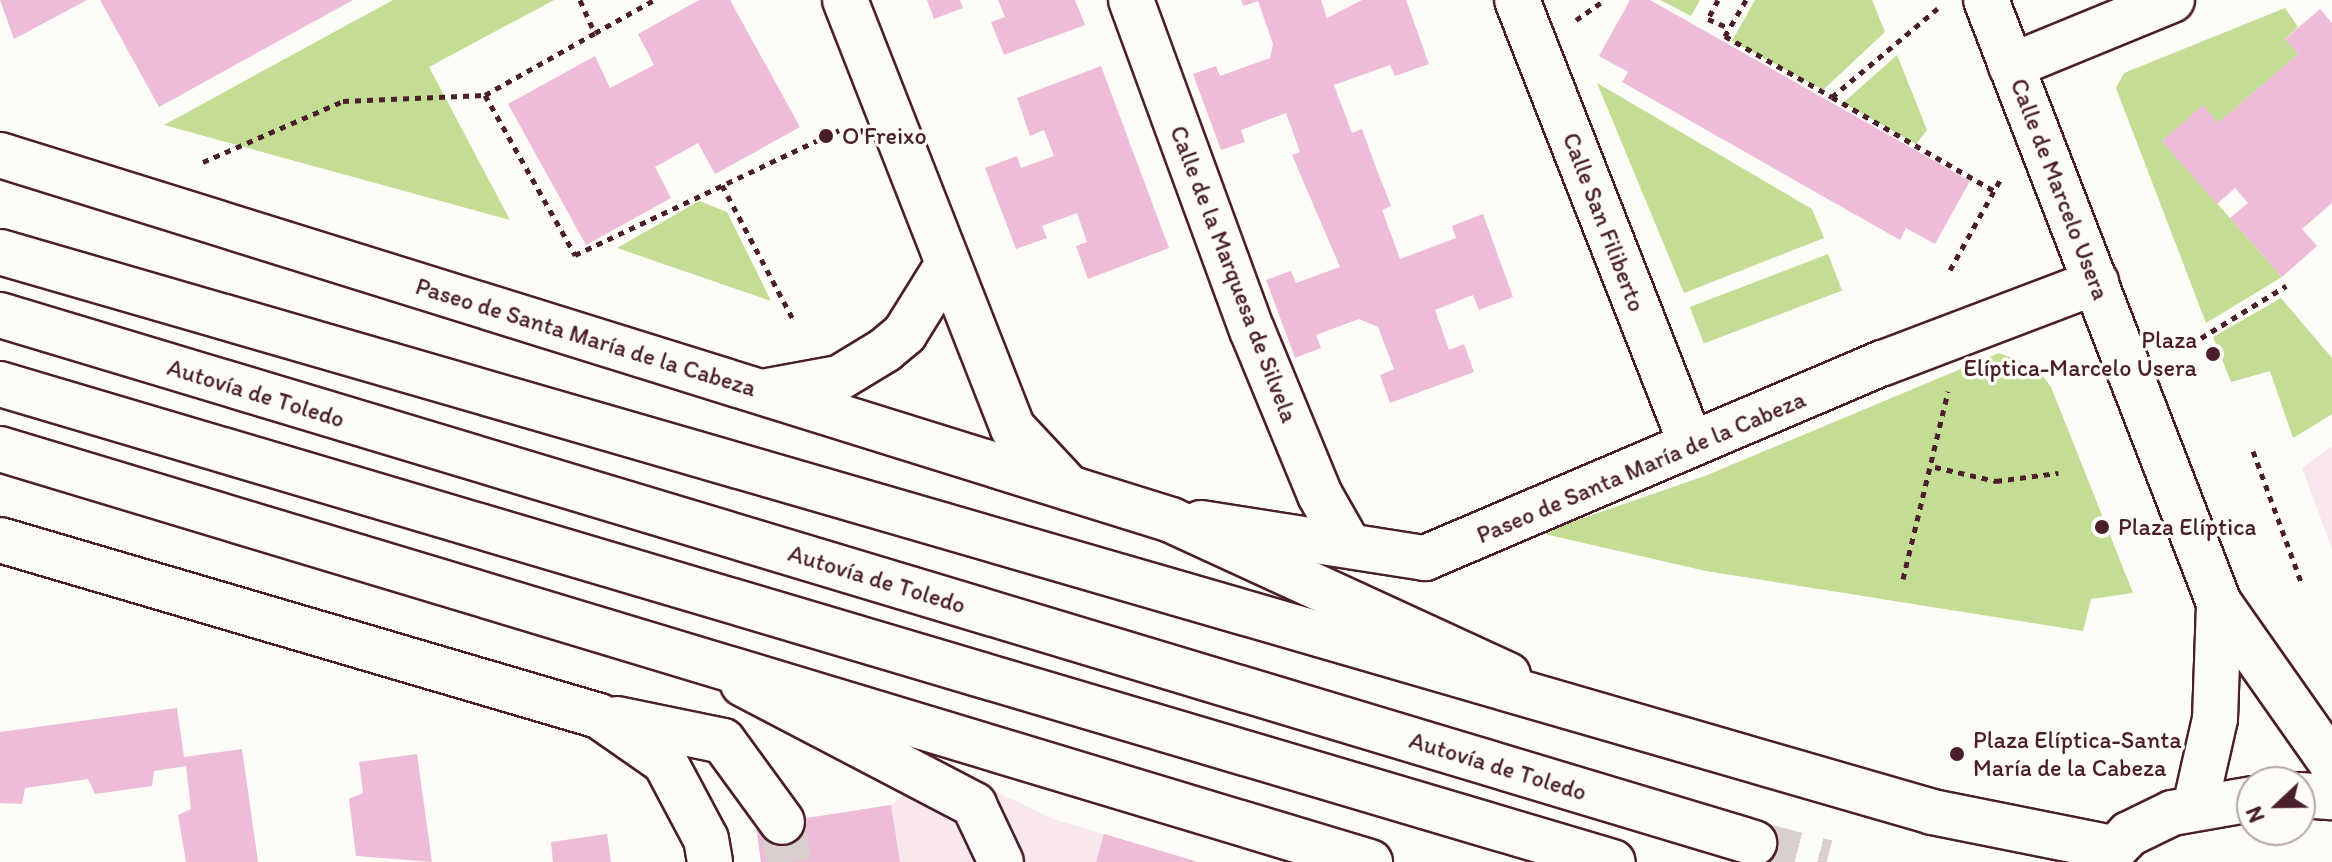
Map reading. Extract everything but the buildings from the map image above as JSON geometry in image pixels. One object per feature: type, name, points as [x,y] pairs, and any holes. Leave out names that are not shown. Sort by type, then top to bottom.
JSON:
[{"type":"main road","points":[[845,0],[1013,428],[1070,489]]},
{"type":"main road","name":"Calle de la Marquesa de Silvela","points":[[1131,0],[1252,330],[1320,495],[1348,544]]},
{"type":"main road","name":"Calle San Filiberto","points":[[1517,0],[1691,444]]},
{"type":"main road","name":"Calle de Marcelo Usera","points":[[1986,0],[2219,603],[2332,764]]},
{"type":"main road","points":[[2011,66],[2172,0]]},
{"type":"main road","name":"Paseo de Santa María de la Cabeza","points":[[0,155],[1171,520],[1567,702]]},
{"type":"main road","points":[[0,252],[1567,702],[1932,812],[2107,855],[2148,823],[2195,807],[2236,801]]},
{"type":"main road","points":[[762,392],[839,378],[885,350],[905,333],[948,264]]},
{"type":"main road","name":"Paseo de Santa María de la Cabeza","points":[[1171,520],[1348,544],[1425,558],[1691,444],[2096,282]]},
{"type":"main road","name":"Autovía de Toledo","points":[[0,315],[1754,843]]},
{"type":"main road","points":[[0,384],[1613,862]]},
{"type":"main road","points":[[0,449],[1370,862]]},
{"type":"main road","points":[[0,540],[599,716],[723,741],[782,822]]},
{"type":"main road","name":"Calle de Marcelo Usera","points":[[2195,807],[2215,719],[2219,603]]},
{"type":"main road","points":[[699,661],[974,805],[1001,862]]},
{"type":"main road","points":[[599,716],[665,762],[706,839],[710,862]]},
{"type":"path","points":[[580,0],[595,33]]},
{"type":"path","points":[[203,162],[343,101],[485,95],[654,0]]},
{"type":"path","points":[[1564,28],[1605,0]]},
{"type":"path","points":[[1718,0],[1708,19],[1729,28]]},
{"type":"path","points":[[1746,0],[1725,36],[1994,191]]},
{"type":"path","points":[[1832,97],[1942,5]]},
{"type":"path","points":[[485,95],[575,255],[839,130]]},
{"type":"path","points":[[1950,270],[2005,171]]},
{"type":"path","points":[[722,185],[793,319]]},
{"type":"path","points":[[2201,338],[2286,286]]},
{"type":"path","points":[[1903,579],[1935,467],[1952,373]]},
{"type":"path","points":[[2253,451],[2302,584]]},
{"type":"path","points":[[1935,467],[1996,481],[2058,473]]},
{"type":"shaded area","points":[[2332,446],[2332,549],[2302,468]]},
{"type":"shaded area","points":[[941,765],[1053,819],[1198,862],[761,862],[756,826],[891,805]]},
{"type":"green space","points":[[393,0],[554,0],[429,67],[510,220],[164,125]]},
{"type":"green space","points":[[1660,0],[1700,0],[1691,16]]},
{"type":"green space","points":[[1755,0],[1872,0],[1885,32],[1823,90],[1732,41]]},
{"type":"green space","points":[[2285,8],[2298,27],[2285,39],[2298,54],[2218,123],[2203,106],[2162,141],[2282,277],[2206,323],[2116,88],[2124,73]]},
{"type":"green space","points":[[1897,55],[1927,130],[1916,144],[1843,103]]},
{"type":"green space","points":[[1597,83],[1812,209],[1824,238],[1684,293]]},
{"type":"green space","points":[[699,201],[727,212],[771,301],[617,248]]},
{"type":"green space","points":[[1828,254],[1842,290],[1704,343],[1690,307]]},
{"type":"green space","points":[[2281,298],[2332,358],[2332,414],[2293,438],[2270,371],[2231,382],[2213,337]]},
{"type":"green space","points":[[1999,353],[2036,367],[2051,387],[2133,593],[2091,599],[2083,631],[1706,571],[1540,533],[1705,476]]},
{"type":"tunnel","points":[[782,822],[789,862]]},
{"type":"tunnel","points":[[1754,843],[1827,862]]},
{"type":"place","name":"O'Freixo","points":[[826,136]]},
{"type":"place","name":"Plaza Elíptica-Marcelo Usera","points":[[2213,354]]},
{"type":"place","name":"Plaza Elíptica","points":[[2102,527]]},
{"type":"place","name":"Plaza Elíptica-Santa María de la Cabeza","points":[[1957,754]]}]
